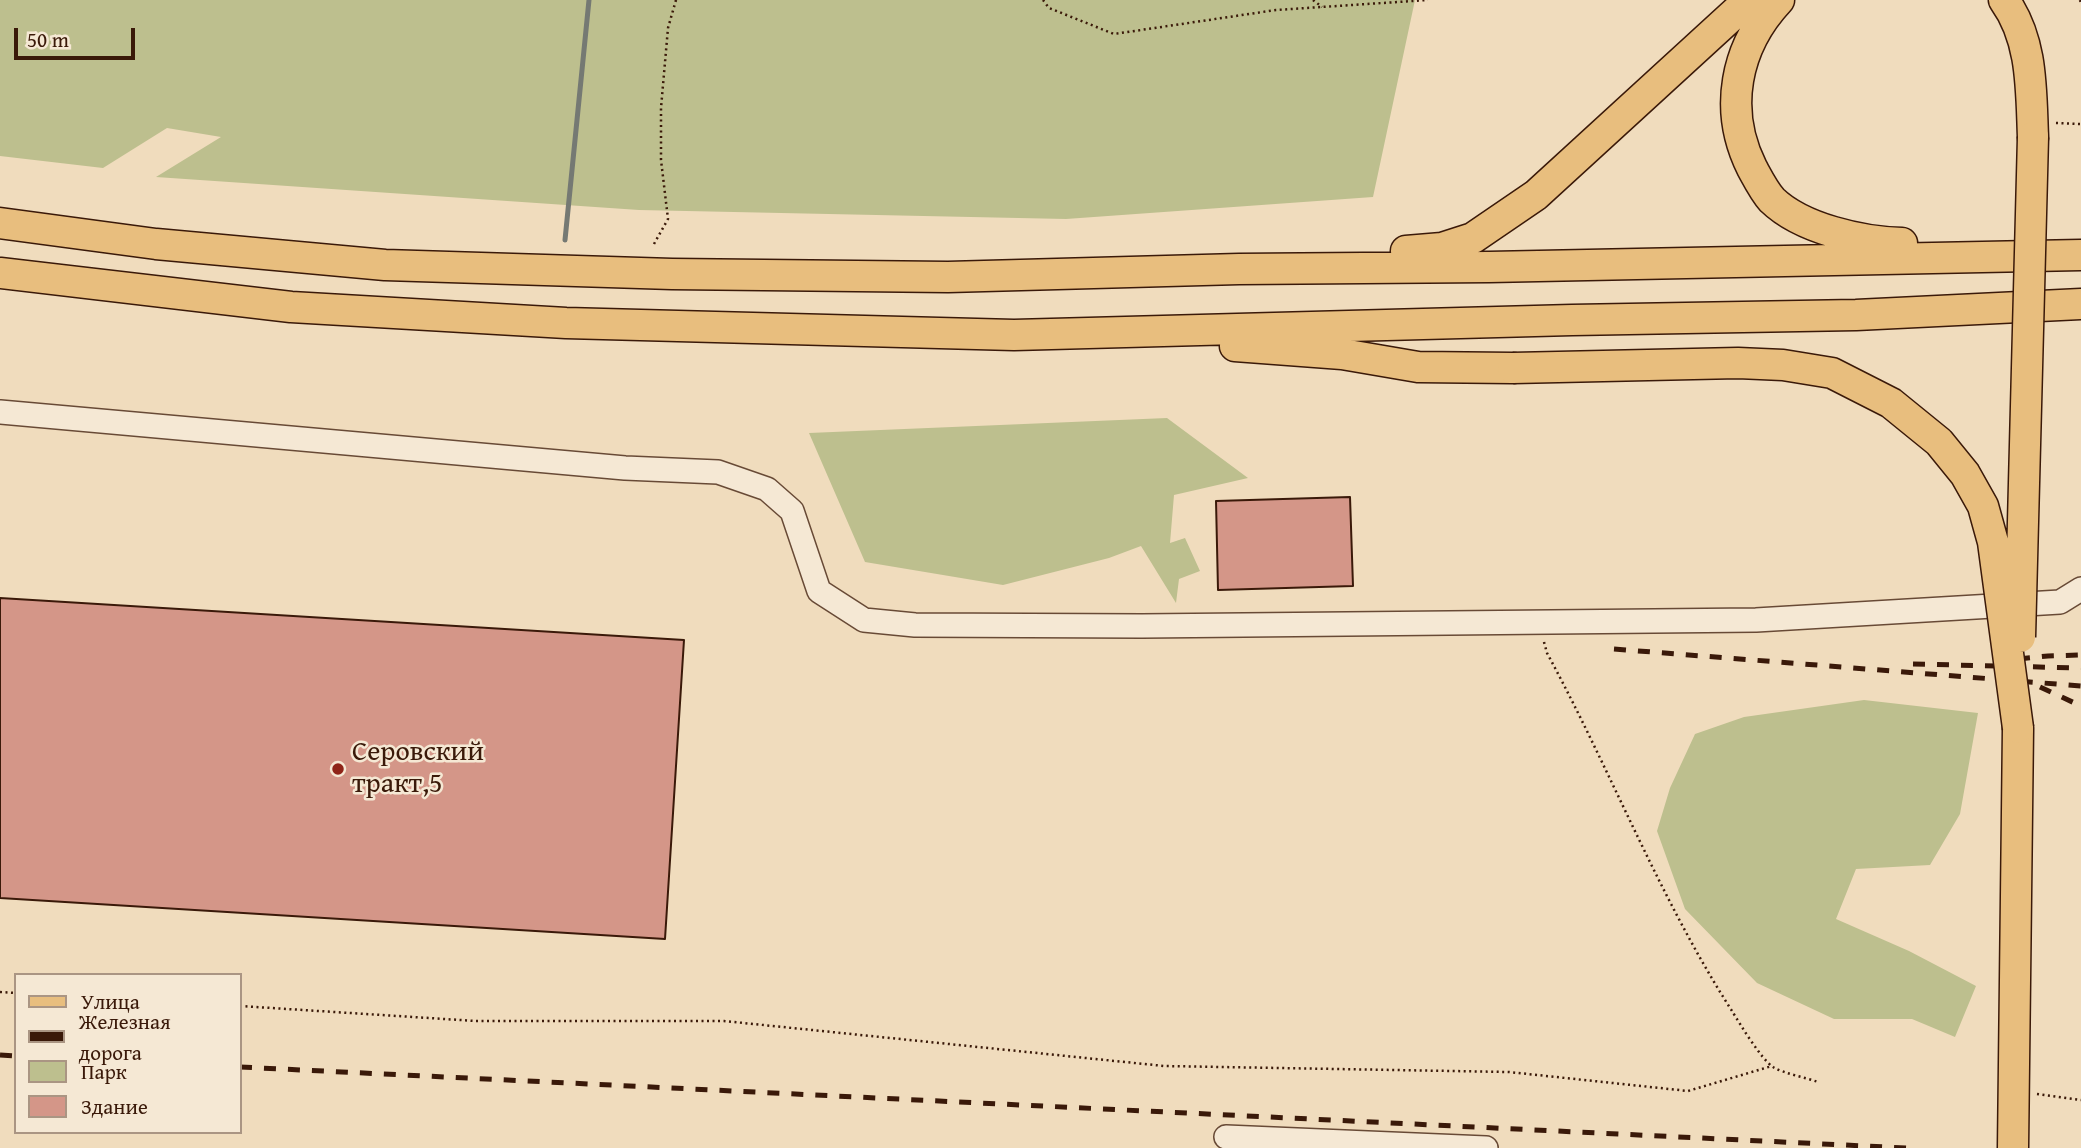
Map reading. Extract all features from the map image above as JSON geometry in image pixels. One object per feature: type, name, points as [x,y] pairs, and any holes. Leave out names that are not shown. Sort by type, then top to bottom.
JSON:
[{"type":"main road","points":[[1239,269],[1442,248],[1473,238],[1536,195],[1749,0]]},
{"type":"main road","points":[[1779,0],[1748,45],[1737,75],[1738,135],[1759,181],[1771,199],[1788,212],[1829,230],[1872,242],[2081,250]]},
{"type":"main road","points":[[2004,0],[2022,30],[2030,85],[2045,130],[2018,728],[2013,1148]]},
{"type":"main road","points":[[0,223],[156,244],[385,265],[672,274],[948,276],[2081,255]]},
{"type":"main road","points":[[0,273],[291,307],[566,323],[1014,335],[1225,345],[1342,354],[1418,367],[1513,368],[1738,363],[1783,365],[1832,373],[1891,403],[1939,443],[1965,474],[1983,506],[1993,542],[2018,728]]},
{"type":"main road","points":[[1014,335],[1573,320],[1856,316],[2081,304]]},
{"type":"lane","points":[[0,411],[625,468],[718,472],[767,489],[792,511],[819,591],[864,620],[915,625],[1116,626],[1756,620],[2060,602],[2081,589]]},
{"type":"lane","points":[[1226,1137],[1486,1148]]},
{"type":"path","points":[[654,244],[668,219],[661,160],[662,108],[668,28],[676,0]]},
{"type":"path","points":[[1043,0],[1049,8],[1114,34],[1276,10],[1428,0]]},
{"type":"path","points":[[1313,0],[1322,7]]},
{"type":"path","points":[[2045,130],[2081,124]]},
{"type":"path","points":[[1539,621],[1546,653],[1583,720],[1642,849],[1718,990],[1748,1037],[1772,1066],[1818,1082]]},
{"type":"path","points":[[242,1006],[476,1021],[724,1021],[1164,1066],[1509,1072],[1688,1091],[1772,1066]]},
{"type":"path","points":[[2037,1094],[2081,1100]]},
{"type":"green space","points":[[0,0],[1415,0],[1373,197],[1066,219],[639,210],[156,177],[221,137],[167,128],[103,168],[0,156]]},
{"type":"green space","points":[[1167,418],[1248,478],[1174,495],[1170,543],[1185,538],[1200,571],[1179,579],[1176,603],[1141,546],[1109,558],[1003,585],[865,562],[809,433]]},
{"type":"green space","points":[[1864,700],[1978,713],[1960,814],[1930,865],[1856,869],[1836,919],[1909,951],[1976,986],[1955,1037],[1912,1019],[1834,1019],[1757,983],[1685,909],[1657,831],[1670,788],[1695,734],[1744,717]]},
{"type":"building","points":[[1350,497],[1353,586],[1218,590],[1216,501]]},
{"type":"building","name":"Серовский тракт,5","points":[[0,598],[684,640],[665,939],[0,898]]},
{"type":"waterway","points":[[565,240],[589,0]]},
{"type":"railway","points":[[1614,649],[2081,686]]},
{"type":"railway","points":[[2018,659],[2081,655]]},
{"type":"railway","points":[[1913,664],[2081,668]]},
{"type":"railway","points":[[2040,687],[2081,706]]},
{"type":"railway","points":[[0,1055],[14,1056]]},
{"type":"railway","points":[[242,1067],[1906,1148]]},
{"type":"place","name":"Серовский тракт,5","points":[[338,769]]}]
